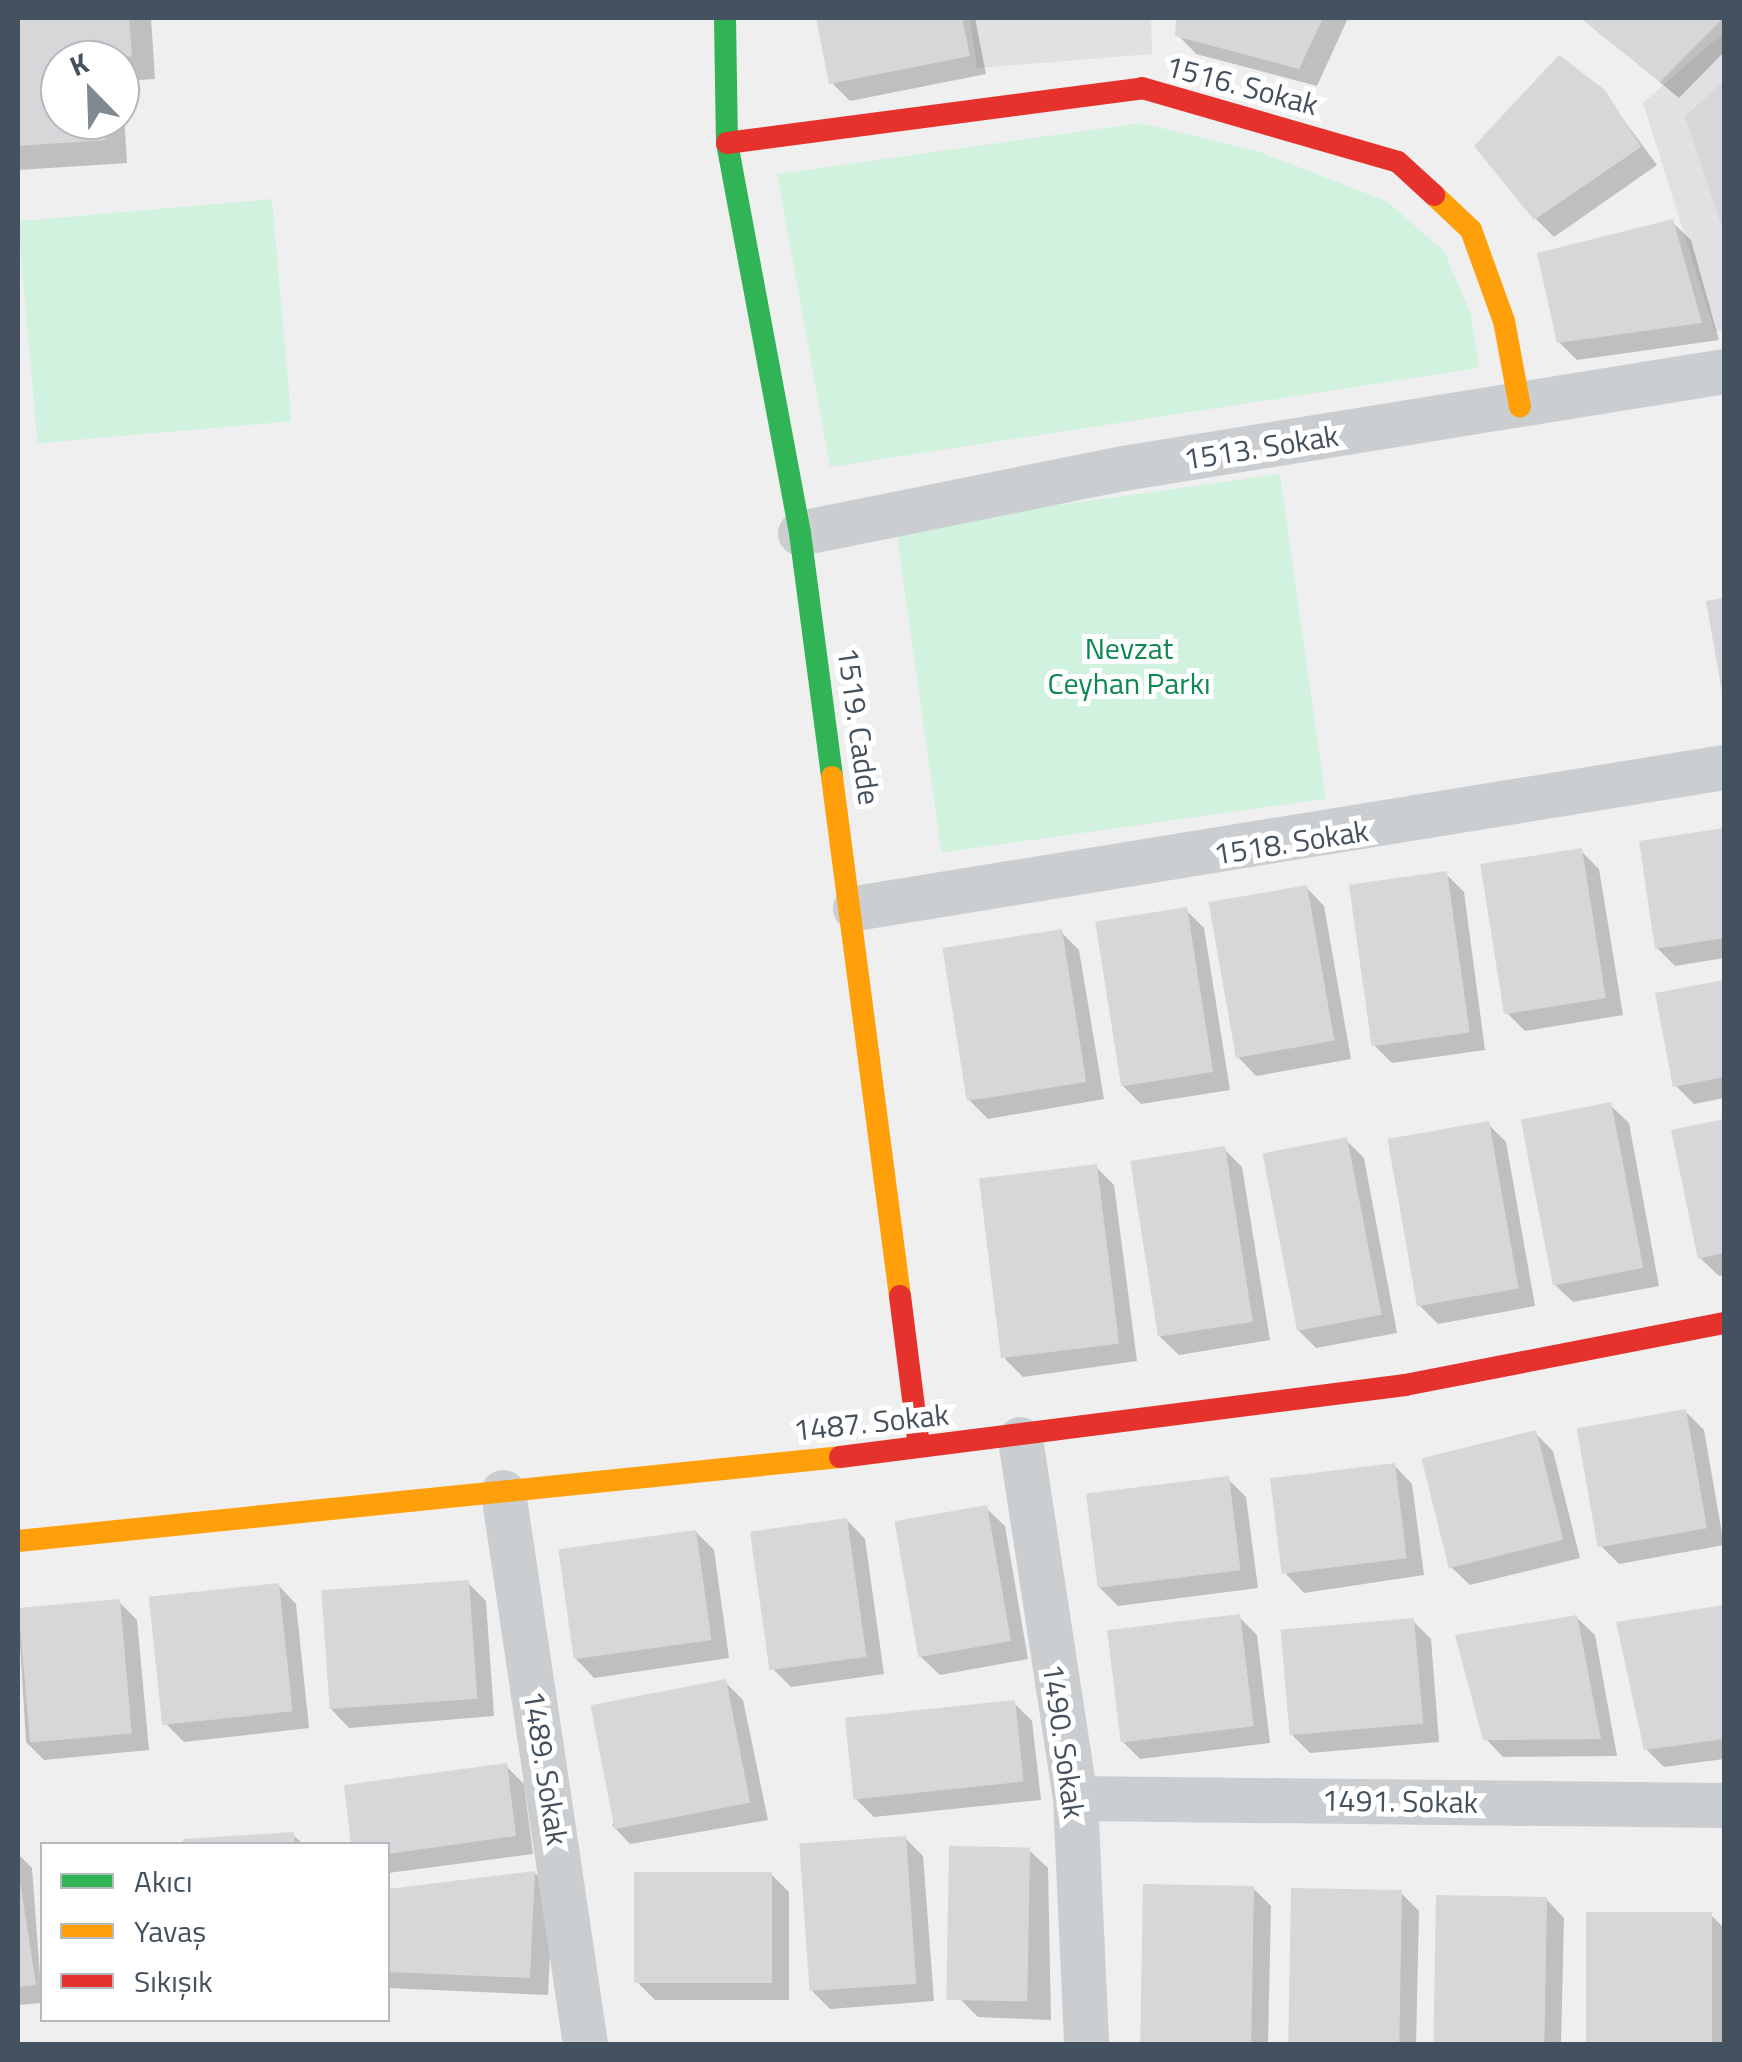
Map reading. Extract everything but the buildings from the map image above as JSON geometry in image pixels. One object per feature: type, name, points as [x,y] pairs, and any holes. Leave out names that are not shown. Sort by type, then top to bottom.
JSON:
[{"type":"street","name":"1519. Cadde","points":[[725,18],[727,143],[800,532],[856,908],[919,1446]]},
{"type":"street","name":"1516. Sokak","points":[[727,143],[1142,88],[1398,162],[1471,230],[1504,321],[1520,406]]},
{"type":"street","name":"1513. Sokak","points":[[800,532],[1123,468],[1724,371]]},
{"type":"street","name":"1518. Sokak","points":[[856,908],[1724,767]]},
{"type":"street","name":"1487. Sokak","points":[[18,1540],[919,1446],[1020,1440],[1404,1385],[1724,1323]]},
{"type":"street","name":"1490. Sokak","points":[[1020,1440],[1074,1798],[1086,2044]]},
{"type":"street","name":"1489. Sokak","points":[[503,1492],[585,2044]]},
{"type":"street","name":"1491. Sokak","points":[[1074,1798],[1724,1805]]},
{"type":"shaded area","points":[[970,18],[1151,18],[1152,54],[977,68]]},
{"type":"shaded area","points":[[1724,32],[1724,330],[1715,332],[1643,103]]},
{"type":"green space","points":[[1140,123],[1257,151],[1386,201],[1444,251],[1471,314],[1479,368],[830,467],[777,174]]},
{"type":"green space","points":[[272,199],[291,421],[37,443],[18,221]]},
{"type":"green space","name":"Nevzat Ceyhan Parkı","points":[[1280,474],[1326,799],[941,853],[896,528]]},
{"type":"traffic: fast","points":[[725,18],[727,143],[800,533],[832,777]]},
{"type":"traffic: slow","points":[[1434,195],[1471,230],[1504,321],[1520,407]]},
{"type":"traffic: slow","points":[[832,777],[900,1296]]},
{"type":"traffic: slow","points":[[18,1541],[840,1457]]},
{"type":"traffic: jam","points":[[727,143],[1142,88],[1398,162],[1434,195]]},
{"type":"traffic: jam","points":[[900,1296],[919,1446]]},
{"type":"traffic: jam","points":[[840,1457],[1405,1385],[1724,1323]]}]
